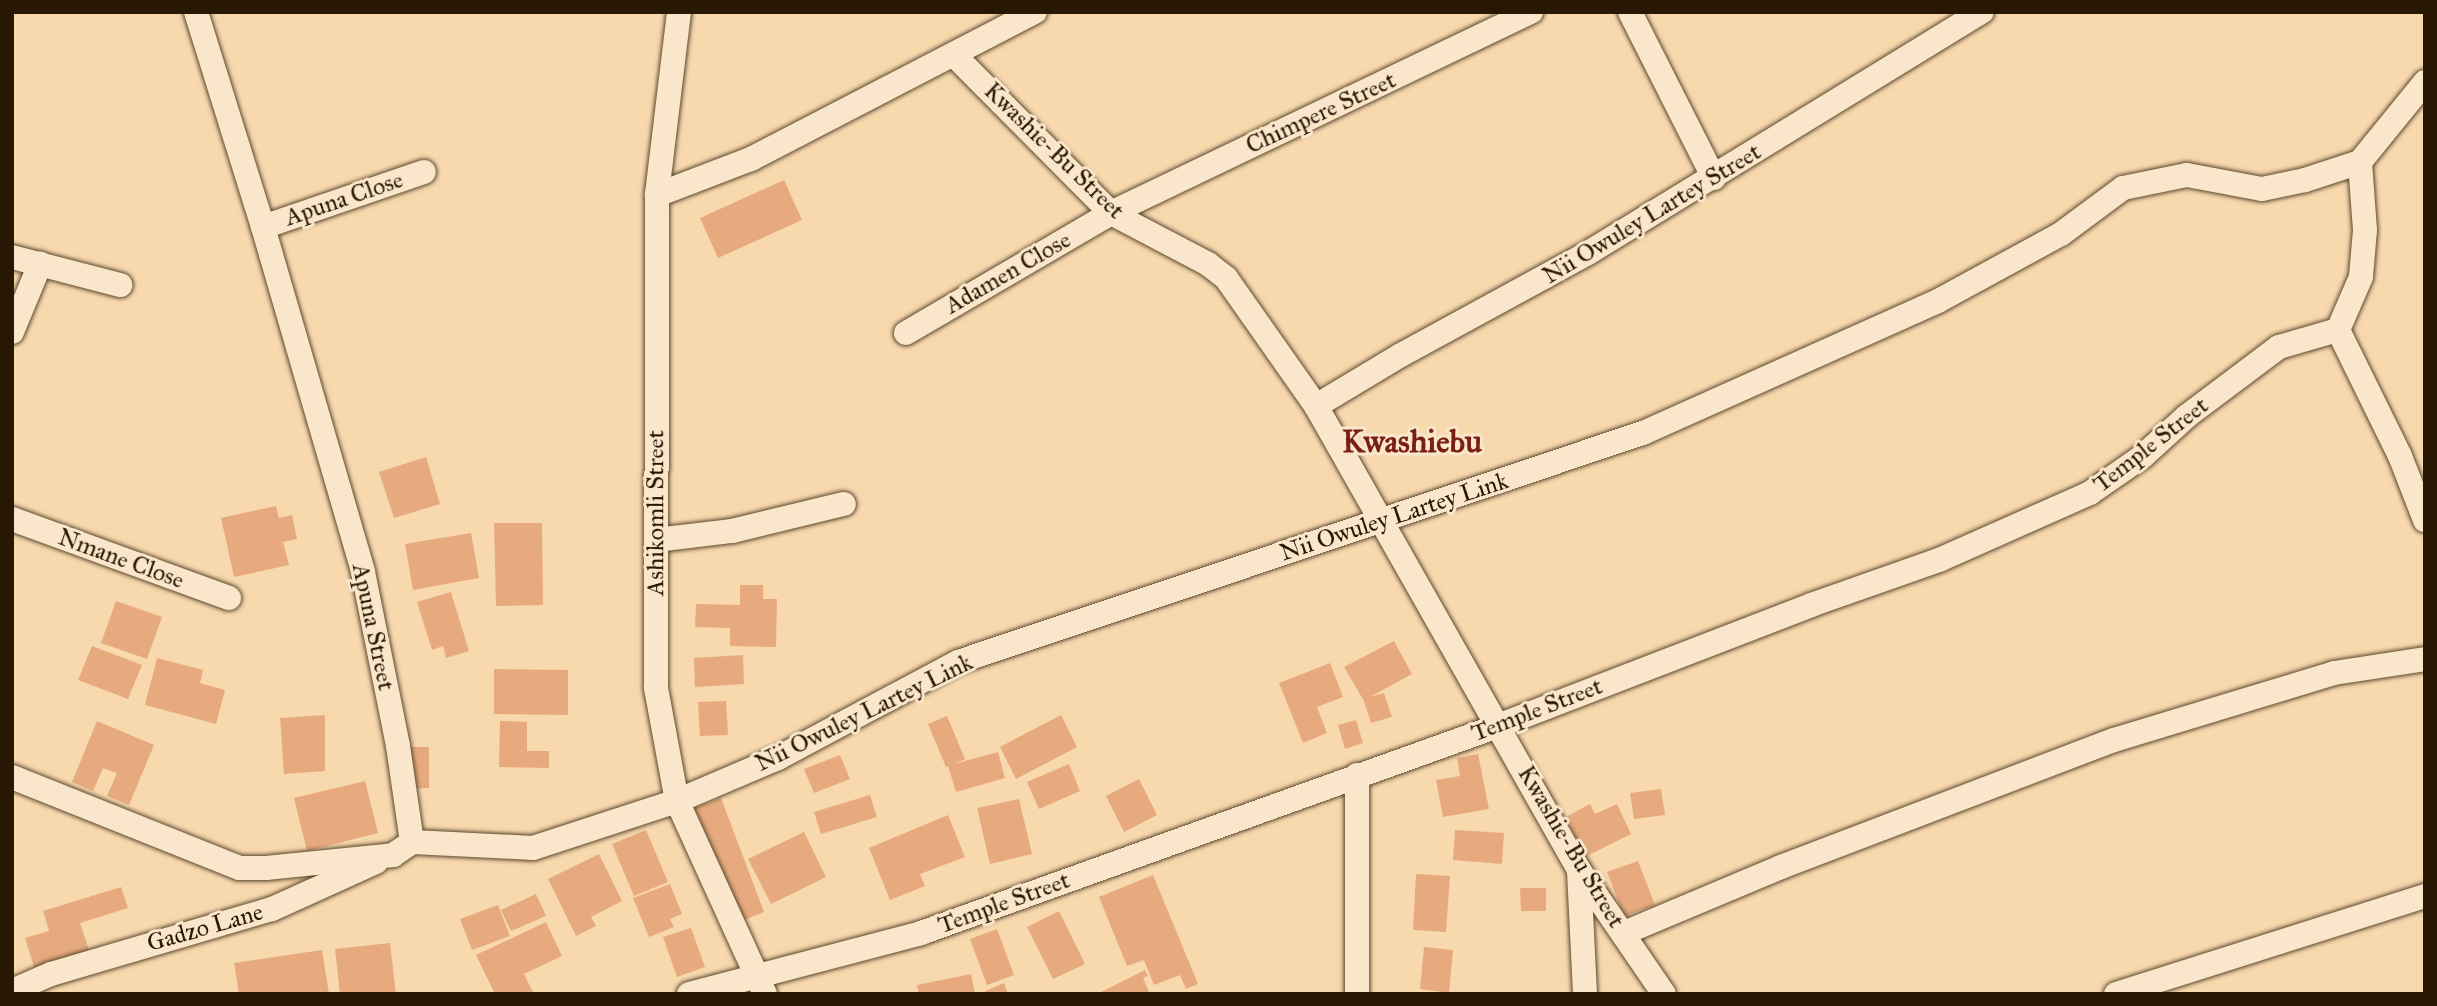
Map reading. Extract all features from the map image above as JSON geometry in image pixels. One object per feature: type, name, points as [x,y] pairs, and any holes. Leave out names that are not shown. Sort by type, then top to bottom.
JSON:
[{"type":"street","name":"Apuna Street","points":[[195,12],[263,227],[363,572],[398,746],[403,848]]},
{"type":"street","name":"Ashikomli Street","points":[[679,12],[657,195],[656,688],[677,801],[762,985]]},
{"type":"street","points":[[657,195],[751,159],[1035,12]]},
{"type":"street","name":"Chimpere Street","points":[[1111,213],[1531,12]]},
{"type":"street","points":[[1630,12],[1714,178]]},
{"type":"street","name":"Nii Owuley Lartey Street","points":[[1316,406],[1401,355],[1588,253],[1982,12]]},
{"type":"street","name":"Kwashie-Bu Street","points":[[954,55],[1111,213],[1208,264],[1226,278],[1316,406],[1579,870],[1664,994]]},
{"type":"street","points":[[2425,82],[2360,162],[2365,230],[2361,277],[2338,330],[2400,456],[2425,520]]},
{"type":"street","name":"Nii Owuley Lartey Link","points":[[403,848],[533,848],[677,801],[778,758],[958,663],[1643,433],[1938,301],[2061,234],[2123,188],[2187,175],[2262,188],[2360,162]]},
{"type":"street","name":"Apuna Close","points":[[263,227],[424,172]]},
{"type":"street","name":"Adamen Close","points":[[906,333],[1111,213]]},
{"type":"street","points":[[12,257],[120,285]]},
{"type":"street","points":[[12,332],[40,264]]},
{"type":"street","name":"Temple Street","points":[[689,994],[762,985],[921,933],[1498,726],[1811,605],[1939,560],[2090,493],[2143,456],[2187,416],[2279,347],[2338,330]]},
{"type":"street","points":[[656,540],[732,531],[844,504]]},
{"type":"street","name":"Nmane Close","points":[[12,519],[229,598]]},
{"type":"street","points":[[1624,933],[1781,867],[2114,740],[2334,673],[2425,659]]},
{"type":"street","points":[[1357,775],[1357,994]]},
{"type":"street","points":[[12,777],[240,868],[266,869],[403,848]]},
{"type":"street","name":"Gadzo Lane","points":[[12,991],[51,974],[272,909],[403,848]]},
{"type":"street","points":[[1579,870],[1585,994]]},
{"type":"street","points":[[2116,994],[2425,897]]},
{"type":"building","points":[[784,180],[802,220],[718,258],[700,218]]},
{"type":"building","points":[[426,457],[440,504],[394,518],[379,472]]},
{"type":"building","points":[[276,506],[279,518],[292,515],[297,539],[283,542],[289,565],[234,577],[221,518]]},
{"type":"building","points":[[494,523],[542,523],[543,605],[496,606]]},
{"type":"building","points":[[471,533],[479,578],[413,590],[405,544]]},
{"type":"building","points":[[740,585],[763,585],[763,599],[777,599],[776,647],[730,646],[730,628],[695,627],[696,604],[740,605]]},
{"type":"building","points":[[451,592],[469,651],[446,658],[443,646],[432,650],[417,602]]},
{"type":"building","points":[[116,601],[162,617],[147,659],[101,643]]},
{"type":"building","points":[[1394,641],[1412,674],[1370,697],[1384,693],[1392,717],[1371,723],[1364,701],[1344,667]]},
{"type":"building","points":[[92,646],[142,665],[128,699],[78,680]]},
{"type":"building","points":[[743,655],[744,684],[695,687],[694,658]]},
{"type":"building","points":[[157,658],[203,670],[200,683],[225,690],[216,724],[145,705]]},
{"type":"building","points":[[1330,663],[1343,697],[1317,707],[1327,733],[1303,743],[1279,683]]},
{"type":"building","points":[[494,669],[568,670],[568,715],[494,714]]},
{"type":"building","points":[[726,701],[728,735],[700,736],[698,702]]},
{"type":"building","points":[[325,715],[325,771],[284,774],[280,718]]},
{"type":"building","points":[[1061,715],[1077,747],[1016,779],[1000,747]]},
{"type":"building","points":[[947,716],[965,759],[954,764],[998,752],[1005,778],[956,792],[948,766],[946,767],[928,724]]},
{"type":"building","points":[[1356,720],[1363,743],[1345,749],[1338,725]]},
{"type":"building","points":[[97,721],[154,745],[129,805],[107,796],[117,773],[103,768],[93,791],[72,782]]},
{"type":"building","points":[[500,721],[527,722],[527,751],[549,751],[549,768],[499,767]]},
{"type":"building","points":[[408,747],[429,747],[429,788],[408,789]]},
{"type":"building","points":[[1478,754],[1489,809],[1443,817],[1436,780],[1460,776],[1457,758]]},
{"type":"building","points":[[840,755],[850,779],[814,793],[804,769]]},
{"type":"building","points":[[1069,764],[1080,791],[1039,809],[1027,782]]},
{"type":"building","points":[[1139,779],[1157,815],[1124,832],[1106,796]]},
{"type":"building","points":[[365,781],[378,833],[307,851],[294,798]]},
{"type":"building","points":[[1661,789],[1665,815],[1634,819],[1630,793]]},
{"type":"building","points":[[870,795],[877,817],[821,834],[814,812]]},
{"type":"building","points":[[721,798],[764,912],[736,923],[692,809]]},
{"type":"building","points":[[1019,799],[1032,854],[990,864],[977,808]]},
{"type":"building","points":[[1590,804],[1595,814],[1617,804],[1631,834],[1585,857],[1566,817]]},
{"type":"building","points":[[948,815],[965,857],[920,874],[925,886],[890,900],[869,848]]},
{"type":"building","points":[[646,830],[668,882],[634,896],[612,844]]},
{"type":"building","points":[[1455,830],[1504,833],[1502,864],[1453,860]]},
{"type":"building","points":[[804,832],[826,877],[771,904],[748,859]]},
{"type":"building","points":[[599,854],[622,901],[591,917],[596,926],[576,936],[548,879]]},
{"type":"building","points":[[1638,861],[1655,905],[1624,916],[1607,872]]},
{"type":"building","points":[[1416,874],[1450,876],[1446,932],[1413,930]]},
{"type":"building","points":[[1153,875],[1198,984],[1186,989],[1180,975],[1154,985],[1144,960],[1127,966],[1099,897]]},
{"type":"building","points":[[670,884],[682,914],[670,919],[674,927],[649,937],[633,898]]},
{"type":"building","points":[[121,887],[128,908],[80,923],[90,953],[35,970],[25,938],[49,931],[43,911]]},
{"type":"building","points":[[1520,888],[1546,888],[1546,911],[1521,911]]},
{"type":"building","points":[[536,894],[546,916],[511,931],[501,910]]},
{"type":"building","points":[[498,905],[510,936],[472,950],[460,919]]},
{"type":"building","points":[[1059,911],[1085,964],[1053,979],[1027,927]]},
{"type":"building","points":[[546,922],[562,956],[524,974],[533,992],[495,994],[476,955]]},
{"type":"building","points":[[691,928],[705,967],[677,977],[663,937]]},
{"type":"building","points":[[997,929],[1014,975],[987,985],[970,939]]},
{"type":"building","points":[[390,943],[396,994],[340,994],[335,949]]},
{"type":"building","points":[[1424,947],[1453,950],[1449,993],[1420,989]]},
{"type":"building","points":[[322,950],[329,994],[239,994],[234,963]]},
{"type":"building","points":[[1145,970],[1148,976],[1143,978],[1150,994],[1097,994]]},
{"type":"building","points":[[971,974],[975,994],[919,994],[917,985]]},
{"type":"building","points":[[1004,983],[1008,994],[986,994],[985,991]]},
{"type":"district","name":"Kwashiebu","points":[[1412,442]]}]
